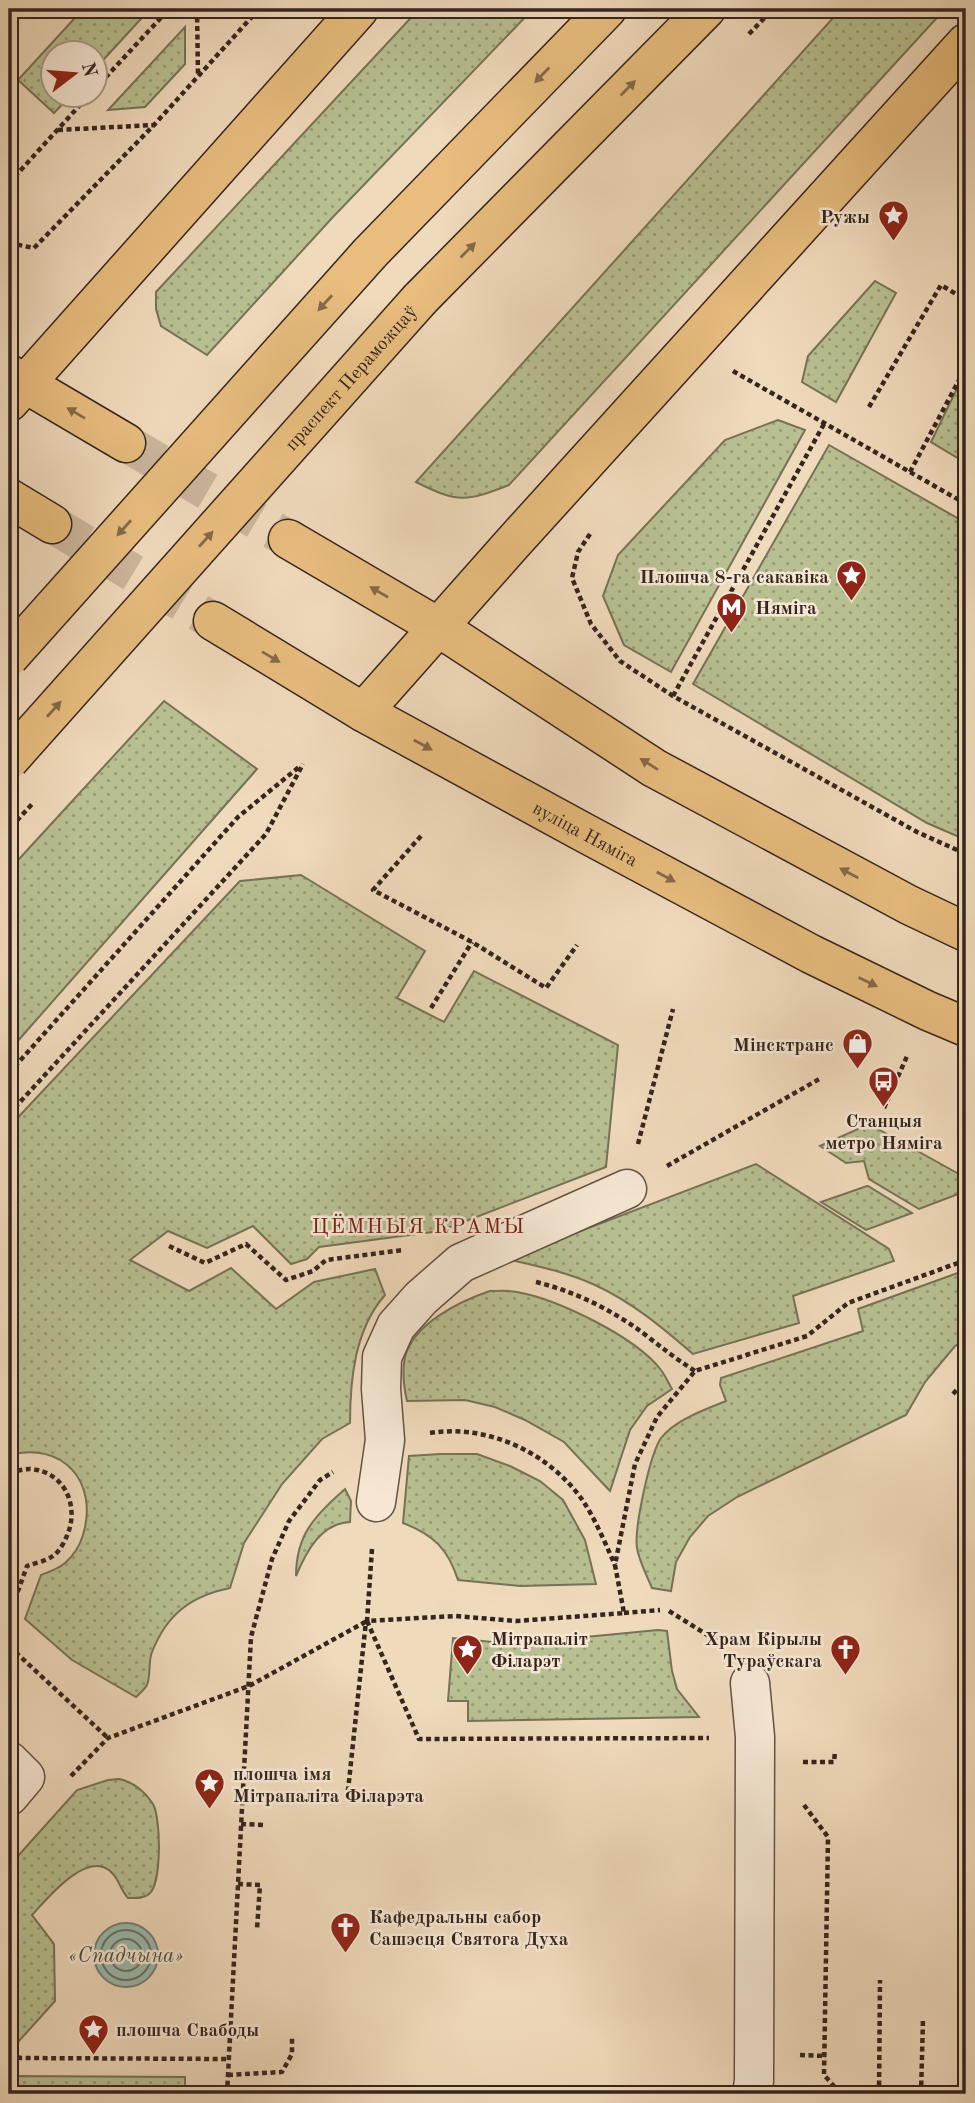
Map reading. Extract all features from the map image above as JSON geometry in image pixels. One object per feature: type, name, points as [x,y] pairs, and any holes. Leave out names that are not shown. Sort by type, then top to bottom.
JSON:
[{"type":"main road","points":[[126,443],[14,387],[359,9]]},
{"type":"main road","points":[[9,657],[370,253],[607,9]]},
{"type":"main road","name":"праспект Пераможцаў","points":[[9,760],[420,299],[706,9]]},
{"type":"main road","points":[[363,712],[966,43]]},
{"type":"main road","points":[[9,498],[52,524]]},
{"type":"main road","points":[[288,539],[438,626],[654,768],[909,905],[966,932]]},
{"type":"main road","name":"вуліца Няміга","points":[[213,621],[363,712],[811,954],[966,1027]]},
{"type":"street","points":[[376,1502],[385,1440],[380,1389],[382,1357],[396,1326],[421,1298],[461,1263],[627,1189]]},
{"type":"street","points":[[750,1683],[755,1737],[752,2094]]},
{"type":"street","points":[[9,1761],[25,1777],[9,1796]]},
{"type":"path","points":[[9,21],[25,9]]},
{"type":"path","points":[[108,75],[169,9]]},
{"type":"path","points":[[197,9],[198,76]]},
{"type":"path","points":[[9,243],[34,248],[154,125],[259,9]]},
{"type":"path","points":[[9,183],[77,108]]},
{"type":"path","points":[[57,130],[154,125]]},
{"type":"path","points":[[869,407],[941,285],[966,300]]},
{"type":"path","points":[[910,472],[966,367]]},
{"type":"path","points":[[730,370],[966,504]]},
{"type":"path","points":[[673,696],[824,424]]},
{"type":"path","points":[[596,525],[578,552],[572,578],[591,624],[620,661],[673,696],[917,832],[966,854]]},
{"type":"path","points":[[9,1073],[239,817],[303,764],[265,834],[9,1114]]},
{"type":"path","points":[[421,836],[373,890],[472,942],[546,988],[577,945]]},
{"type":"path","points":[[431,1008],[472,942]]},
{"type":"path","points":[[627,1189],[673,1009]]},
{"type":"path","points":[[884,1108],[928,1011]]},
{"type":"path","points":[[627,1189],[821,1078]]},
{"type":"path","points":[[169,1246],[205,1263],[247,1244],[286,1280],[313,1271],[326,1260]]},
{"type":"path","points":[[615,1565],[635,1464],[657,1417],[695,1371],[807,1336],[849,1303],[966,1260]]},
{"type":"path","points":[[534,1281],[581,1297],[613,1313],[695,1371]]},
{"type":"path","points":[[953,1394],[966,1380]]},
{"type":"path","points":[[227,2094],[251,1637],[272,1559],[289,1521],[320,1480],[385,1440],[445,1431],[476,1434],[509,1442],[551,1465],[581,1498],[615,1565],[624,1613]]},
{"type":"path","points":[[9,1473],[31,1469],[53,1478],[65,1488],[73,1510],[69,1531],[54,1556],[27,1566],[13,1605],[11,1648],[108,1738],[249,1686],[367,1620],[455,1616],[516,1621],[660,1610]]},
{"type":"path","points":[[347,1800],[367,1620],[372,1546]]},
{"type":"path","points":[[367,1620],[419,1739],[755,1737]]},
{"type":"path","points":[[806,1762],[834,1762],[835,1752]]},
{"type":"path","points":[[798,1797],[828,1837],[824,2075],[841,2094]]},
{"type":"path","points":[[241,1824],[264,1825]]},
{"type":"path","points":[[238,1885],[260,1885],[257,1929]]},
{"type":"path","points":[[879,2094],[880,1980]]},
{"type":"path","points":[[921,2094],[923,2020]]},
{"type":"path","points":[[228,2075],[282,2072],[292,2054],[292,2036]]},
{"type":"path","points":[[9,2055],[21,2058],[229,2059]]},
{"type":"path","points":[[511,2086],[511,2094]]},
{"type":"path","points":[[614,2086],[614,2094]]},
{"type":"green space","points":[[83,9],[150,9],[108,55],[108,38],[56,38]]},
{"type":"green space","points":[[419,9],[533,9],[332,218],[207,355],[161,326],[156,309],[156,292]]},
{"type":"green space","points":[[841,9],[945,9],[509,485],[482,495],[462,498],[442,494],[416,482]]},
{"type":"green space","points":[[185,27],[185,64],[145,107],[108,110]]},
{"type":"green space","points":[[38,58],[38,98],[18,80]]},
{"type":"green space","points":[[875,281],[896,293],[836,402],[802,382],[808,356]]},
{"type":"green space","points":[[966,370],[966,463],[931,442]]},
{"type":"green space","points":[[778,420],[805,430],[671,672],[624,645],[603,596],[618,555],[725,440]]},
{"type":"green space","name":"Плошча 8-га сакавіка","points":[[829,445],[966,523],[966,840],[927,823],[693,684]]},
{"type":"green space","points":[[164,701],[257,769],[9,1051],[9,870]]},
{"type":"green space","points":[[301,875],[425,951],[397,998],[444,1022],[474,971],[618,1045],[606,1167],[440,1231],[319,1247],[307,1259],[291,1264],[253,1226],[207,1248],[168,1231],[130,1260],[189,1291],[231,1268],[276,1309],[314,1282],[375,1269],[385,1295],[367,1323],[356,1355],[350,1423],[322,1439],[282,1484],[244,1543],[230,1588],[192,1602],[165,1627],[152,1652],[147,1685],[136,1697],[72,1660],[25,1619],[41,1575],[62,1565],[73,1554],[82,1539],[87,1516],[86,1498],[81,1483],[72,1470],[60,1460],[46,1454],[28,1452],[9,1455],[9,1127],[240,881]]},
{"type":"green space","points":[[869,1124],[966,1178],[966,1191],[919,1209],[869,1179],[864,1161],[846,1163],[820,1146]]},
{"type":"green space","points":[[756,1164],[889,1249],[894,1261],[793,1296],[799,1323],[693,1354],[647,1316],[609,1292],[563,1273],[507,1259]]},
{"type":"green space","points":[[867,1186],[912,1213],[866,1230],[821,1202]]},
{"type":"green space","points":[[966,1270],[966,1340],[955,1346],[925,1382],[906,1415],[737,1497],[708,1516],[690,1537],[676,1562],[671,1591],[652,1588],[638,1553],[637,1538],[644,1492],[652,1459],[661,1438],[691,1416],[726,1401],[720,1385],[721,1378],[863,1331],[858,1309]]},
{"type":"green space","points":[[490,1291],[534,1296],[595,1321],[634,1345],[664,1374],[672,1389],[647,1406],[630,1430],[610,1491],[564,1442],[525,1420],[495,1407],[465,1400],[407,1401],[404,1362],[417,1334],[439,1315]]},
{"type":"green space","points":[[477,1454],[510,1466],[540,1481],[563,1500],[585,1540],[596,1584],[520,1586],[458,1580],[450,1560],[438,1544],[403,1523],[409,1456]]},
{"type":"green space","points":[[345,1489],[351,1501],[350,1522],[331,1527],[316,1540],[296,1576],[299,1548],[309,1527]]},
{"type":"green space","points":[[667,1631],[677,1689],[699,1717],[468,1721],[468,1701],[448,1701],[453,1638],[512,1644]]},
{"type":"green space","points":[[119,1779],[134,1785],[153,1804],[156,1811],[159,1851],[153,1888],[144,1897],[128,1898],[113,1874],[103,1867],[92,1866],[69,1878],[32,1915],[54,1944],[55,2001],[19,2041],[9,2021],[9,1866],[77,1790]]},
{"type":"green space","points":[[9,2076],[185,2077],[185,2092],[9,2090]]},
{"type":"water","name":"«Спадчына»","points":[[126,1923],[144,1929],[152,1937],[158,1955],[152,1973],[144,1981],[126,1987],[108,1981],[100,1973],[94,1955],[100,1937],[108,1929]]},
{"type":"tunnel","points":[[126,443],[288,539]]},
{"type":"tunnel","points":[[52,524],[213,621]]},
{"type":"place","name":"Ружы","points":[[893,243]]},
{"type":"place","name":"Плошча 8-га сакавіка","points":[[852,603]]},
{"type":"place","name":"Няміга","points":[[732,634]]},
{"type":"place","name":"Мінсктранс","points":[[857,1071]]},
{"type":"place","name":"Станцыя метро Няміга","points":[[884,1108]]},
{"type":"place","name":"Мітрапаліт Філарэт","points":[[468,1676]]},
{"type":"place","name":"Храм Кірылы Тураўскага","points":[[845,1676]]},
{"type":"place","name":"плошча імя Мітрапаліта Філарэта","points":[[210,1811]]},
{"type":"place","name":"Кафедральны сабор Сашэсця Святога Духа","points":[[346,1954]]},
{"type":"place","name":"плошча Свабоды","points":[[93,2056]]},
{"type":"district","name":"ЦЁМНЫЯ КРАМЫ","points":[[419,1226]]}]
